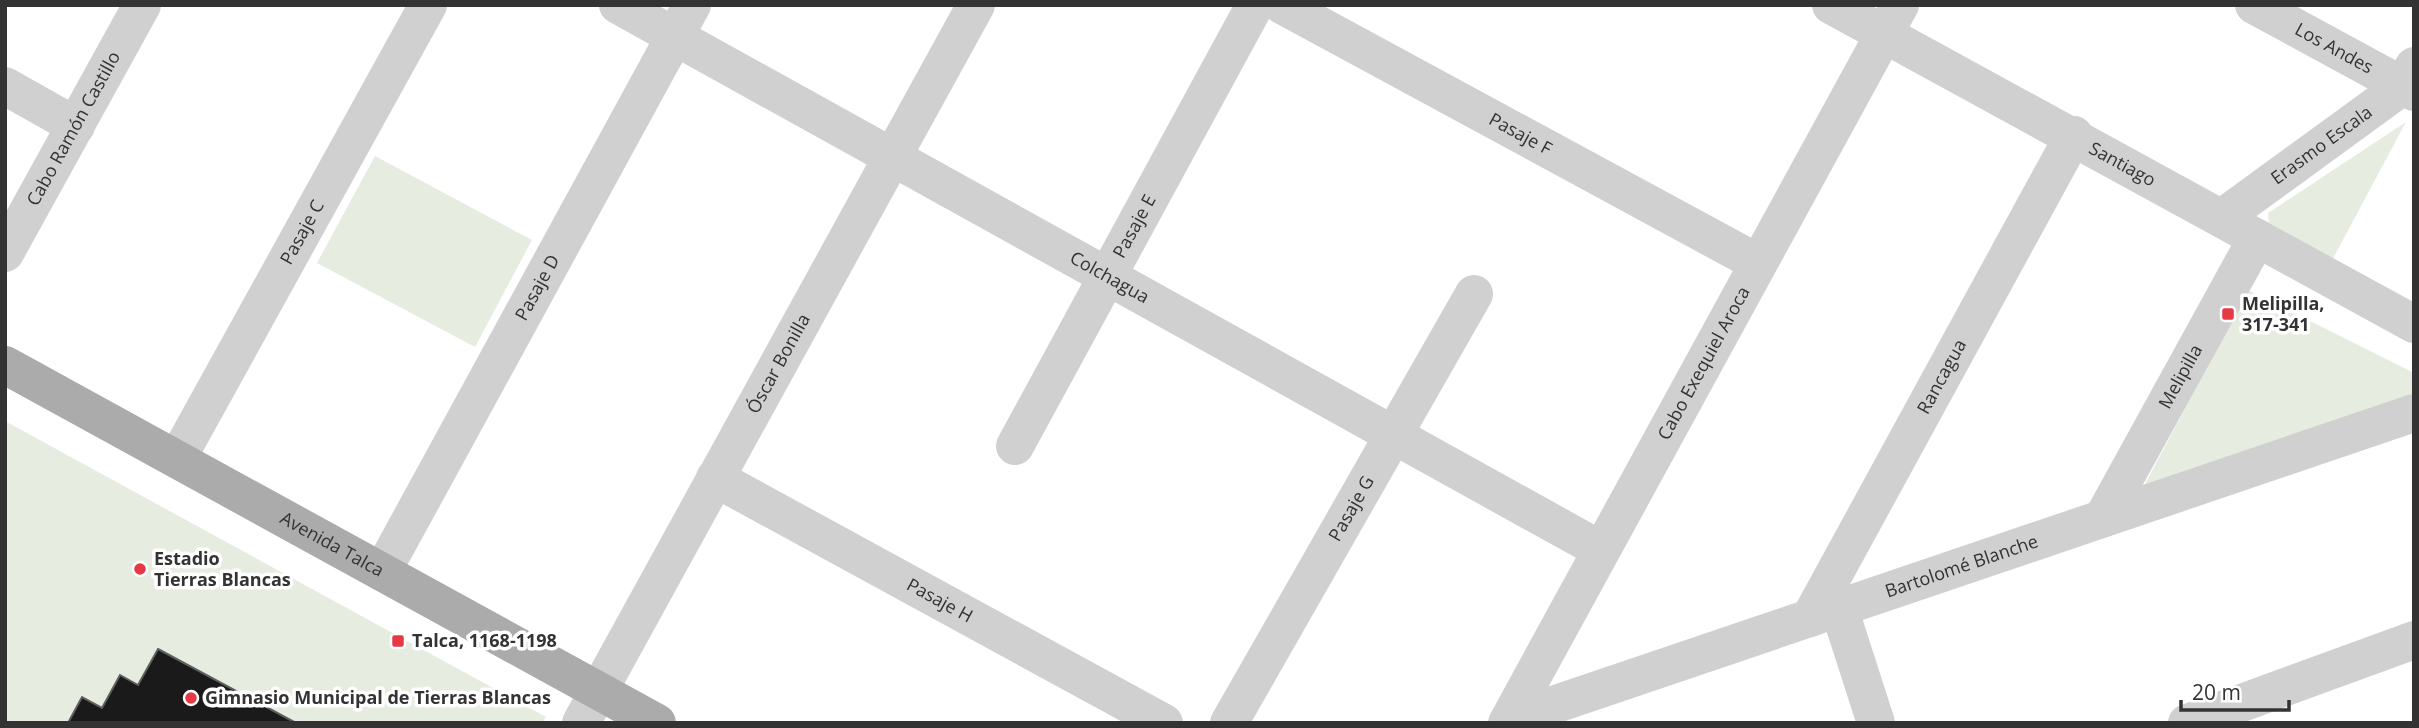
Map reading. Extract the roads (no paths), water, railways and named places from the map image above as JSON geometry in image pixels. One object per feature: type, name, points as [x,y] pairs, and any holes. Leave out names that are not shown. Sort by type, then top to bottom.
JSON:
[{"type":"main road","name":"Avenida Talca","points":[[5,365],[382,572],[590,707],[657,723]]},
{"type":"street","name":"Cabo Ramón Castillo","points":[[5,253],[142,5]]},
{"type":"street","name":"Pasaje C","points":[[177,459],[428,5]]},
{"type":"street","name":"Colchagua","points":[[618,5],[684,21],[892,157],[1601,550]]},
{"type":"street","name":"Óscar Bonilla","points":[[590,707],[975,5]]},
{"type":"street","name":"Pasaje E","points":[[1015,446],[1255,5]]},
{"type":"street","name":"Pasaje F","points":[[1282,5],[1758,263]]},
{"type":"street","name":"Santiago","points":[[1831,5],[1892,19],[2074,135],[2414,324]]},
{"type":"street","name":"Los Andes","points":[[2254,5],[2410,81]]},
{"type":"street","name":"Cabo Exequiel Aroca","points":[[1508,721],[1892,19]]},
{"type":"street","name":"Pasaje D","points":[[382,572],[684,21]]},
{"type":"street","name":"Erasmo Escala","points":[[2223,217],[2410,81]]},
{"type":"street","points":[[5,86],[76,126]]},
{"type":"street","name":"Rancagua","points":[[1824,613],[2074,135]]},
{"type":"street","name":"Melipilla","points":[[2104,516],[2258,238]]},
{"type":"street","name":"Pasaje G","points":[[1229,723],[1474,294]]},
{"type":"street","name":"Bartolomé Blanche","points":[[1508,721],[2104,516],[2414,414]]},
{"type":"street","name":"Pasaje H","points":[[715,478],[1164,723]]},
{"type":"street","points":[[1824,613],[1876,723]]},
{"type":"street","points":[[2187,723],[2414,640]]},
{"type":"place","name":"Melipilla, 317-341","points":[[2228,314]]},
{"type":"place","name":"Estadio Tierras Blancas","points":[[140,569]]},
{"type":"place","name":"Talca, 1168-1198","points":[[398,641]]},
{"type":"place","name":"Gimnasio Municipal de Tierras Blancas","points":[[191,698]]}]
